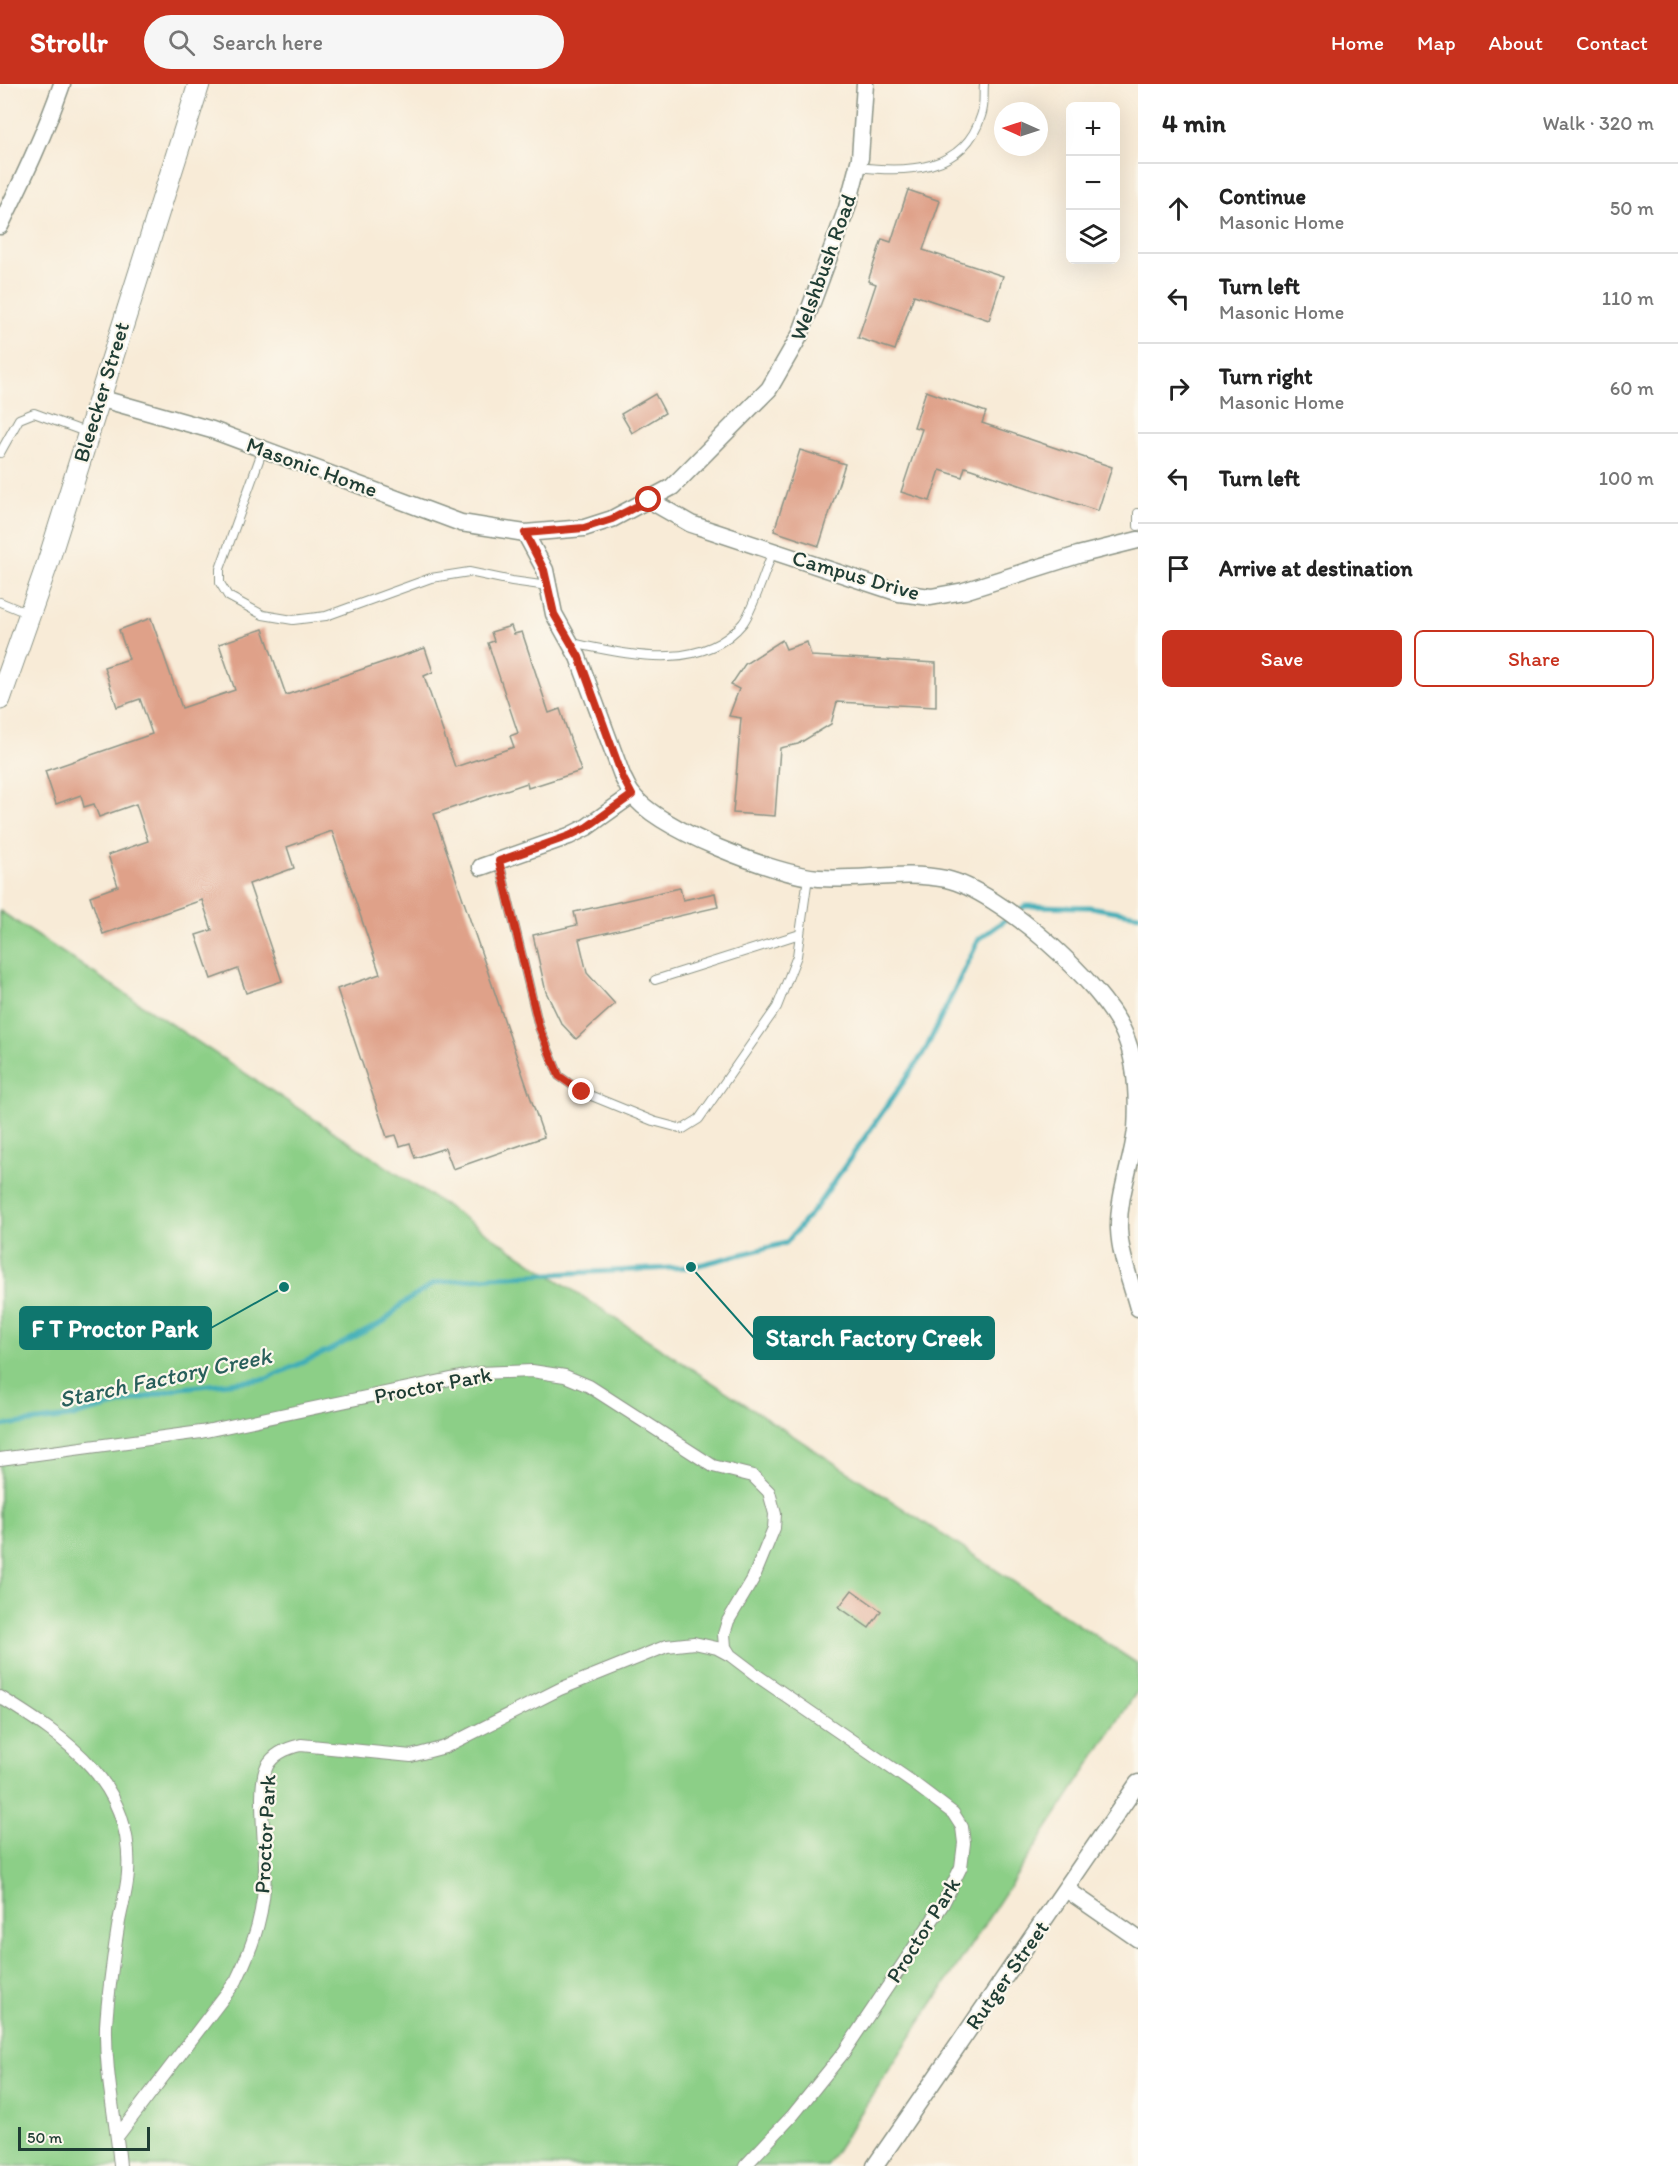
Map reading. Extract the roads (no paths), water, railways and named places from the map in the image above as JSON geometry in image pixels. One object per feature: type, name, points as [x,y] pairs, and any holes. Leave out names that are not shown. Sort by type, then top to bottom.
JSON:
[{"type":"street","points":[[0,226],[30,167],[62,84]]},
{"type":"street","name":"Welshbush Road","points":[[649,500],[672,487],[769,389],[800,335],[847,208],[858,167],[865,84]]},
{"type":"street","name":"Bleecker Street","points":[[0,699],[88,433],[196,86]]},
{"type":"street","name":"Masonic Home","points":[[99,398],[212,430],[461,523],[525,533],[584,528],[612,519],[649,500]]},
{"type":"street","name":"Campus Drive","points":[[649,500],[691,524],[899,593],[931,597],[964,591],[1077,555],[1138,540]]},
{"type":"street","points":[[525,533],[544,570],[554,614],[579,657],[623,778],[632,795],[658,816],[719,849],[798,876],[821,878],[919,875],[946,879],[971,888],[1016,918],[1060,953],[1103,998],[1124,1032],[1133,1060],[1137,1086],[1136,1131],[1123,1188],[1119,1228],[1123,1255],[1138,1308]]},
{"type":"street","points":[[481,867],[569,836],[587,827],[632,795]]},
{"type":"street","name":"Proctor Park","points":[[0,1459],[201,1432],[479,1373],[532,1371],[565,1376],[589,1386],[713,1466],[753,1476],[769,1492],[775,1514],[774,1528],[753,1579],[728,1621],[724,1634],[730,1655]]},
{"type":"street","name":"Proctor Park","points":[[117,2137],[236,1981],[250,1952],[260,1923],[265,1868],[263,1789],[266,1768],[273,1757],[287,1748],[301,1745],[411,1756],[445,1748],[560,1689],[667,1646],[694,1643],[717,1648],[730,1655],[953,1813],[962,1827],[964,1844],[961,1867],[943,1904],[851,2042],[793,2115],[745,2166]]},
{"type":"street","points":[[0,1697],[62,1737],[93,1767],[116,1800],[127,1833],[128,1874],[114,1950],[106,2026],[107,2080],[120,2166]]},
{"type":"street","name":"Rutger Street","points":[[875,2166],[1138,1783]]},
{"type":"street","points":[[1066,1889],[1138,1939]]},
{"type":"lane","points":[[858,167],[914,170],[949,159],[973,137],[982,114],[984,84]]},
{"type":"lane","points":[[0,453],[19,418],[34,413],[88,433]]},
{"type":"lane","points":[[263,449],[219,568],[220,583],[228,596],[263,615],[293,620],[326,616],[431,578],[469,572],[548,586]]},
{"type":"lane","points":[[1138,513],[1138,526]]},
{"type":"lane","points":[[570,643],[612,651],[677,657],[695,654],[726,641],[744,621],[774,551]]},
{"type":"lane","points":[[0,602],[30,614]]},
{"type":"lane","points":[[499,861],[539,1027],[559,1076],[582,1092],[653,1121],[683,1129],[699,1119],[777,1006],[797,956],[808,877]]},
{"type":"lane","points":[[655,980],[800,934]]},
{"type":"waterway","name":"Starch Factory Creek","points":[[0,1426],[69,1417],[181,1388],[266,1379],[328,1351],[385,1321],[402,1304],[435,1283],[491,1277],[691,1267],[786,1243],[817,1206],[925,1051],[979,939],[1025,906],[1089,907],[1138,915]]},
{"type":"place","name":"Starch Factory Creek","points":[[691,1267]]},
{"type":"place","name":"F T Proctor Park","points":[[284,1287]]}]
